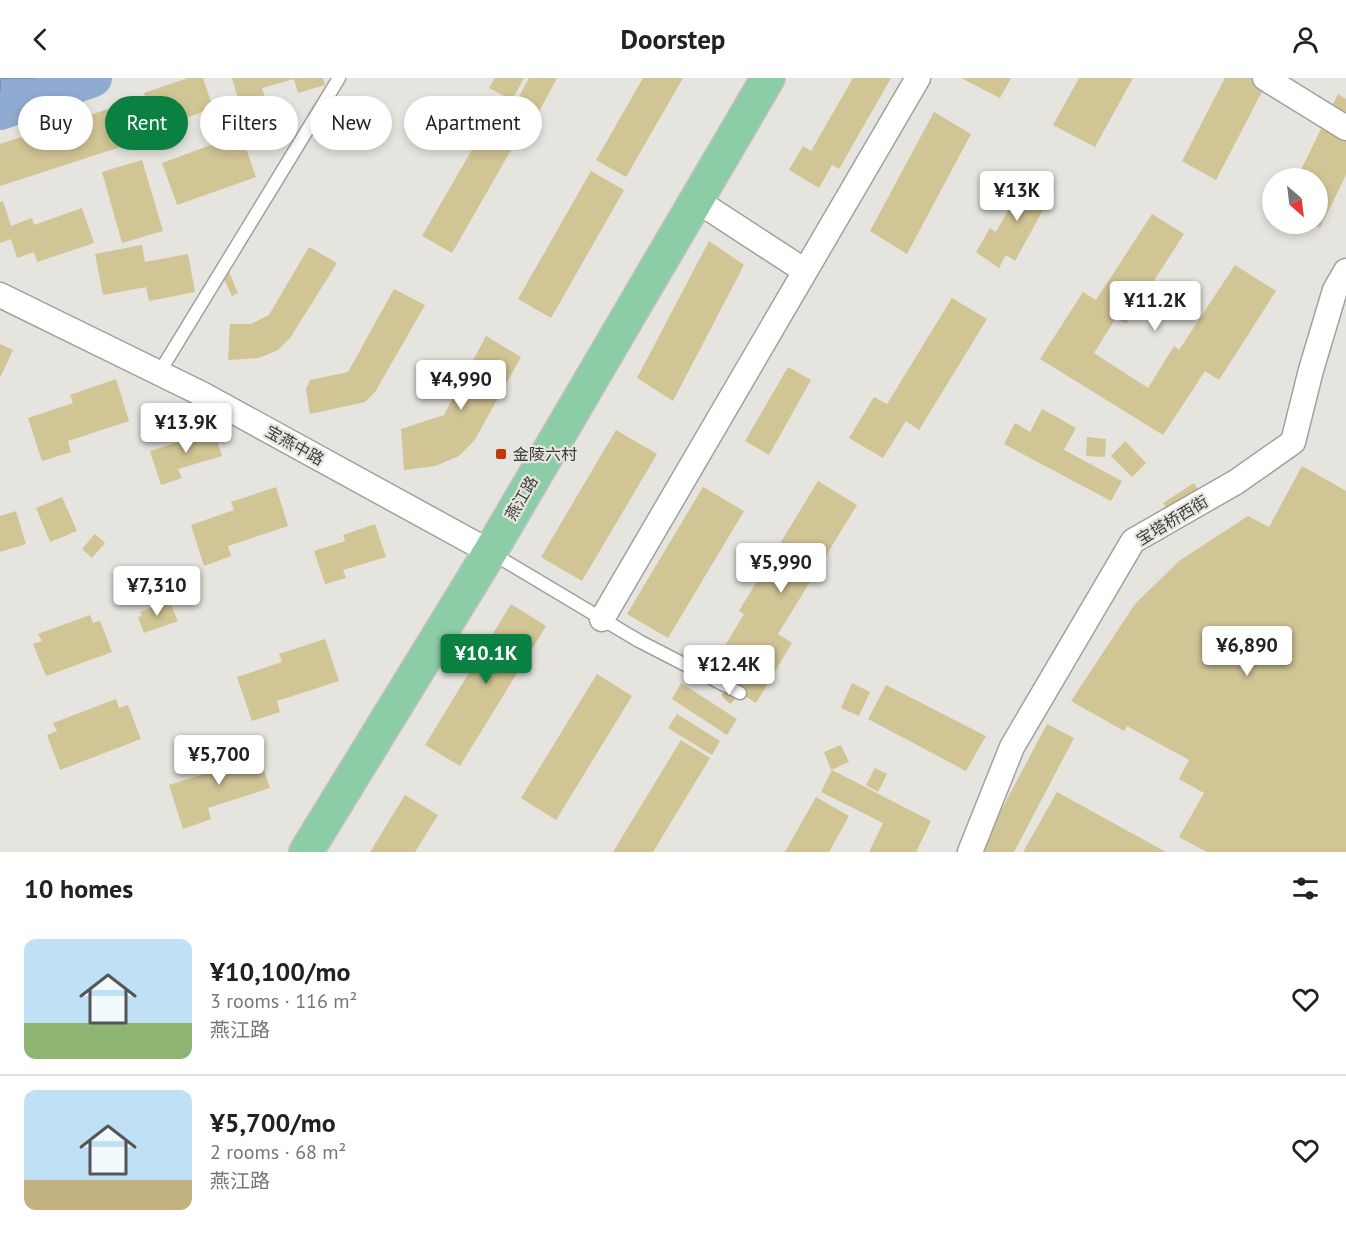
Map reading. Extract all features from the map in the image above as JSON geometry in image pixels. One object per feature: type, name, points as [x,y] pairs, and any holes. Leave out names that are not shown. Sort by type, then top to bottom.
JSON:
[{"type":"main road","points":[[284,852],[480,547],[743,78]]},
{"type":"main road","name":"燕江路","points":[[306,852],[480,547],[696,200],[768,78]]},
{"type":"street","points":[[602,619],[918,78]]},
{"type":"street","points":[[1265,78],[1346,128]]},
{"type":"street","points":[[696,200],[805,271]]},
{"type":"street","name":"宝塔桥西街","points":[[970,852],[1012,747],[1133,541],[1236,482],[1293,442],[1311,370],[1335,290],[1346,271]]},
{"type":"street","name":"宝燕中路","points":[[0,295],[202,394],[480,547]]},
{"type":"lane","points":[[159,373],[339,78]]},
{"type":"lane","points":[[480,547],[639,641],[740,693]]},
{"type":"water","points":[[0,78],[65,78],[0,101]]},
{"type":"building","points":[[188,78],[203,78],[209,96],[200,96],[200,113],[188,117],[188,96],[145,96],[144,93]]},
{"type":"building","points":[[232,78],[323,78],[325,85],[298,93],[294,79],[262,88],[264,96],[237,96]]},
{"type":"building","points":[[495,78],[524,78],[514,96],[504,96],[489,88]]},
{"type":"building","points":[[529,78],[557,78],[542,106],[542,96],[519,96]]},
{"type":"building","points":[[643,78],[683,78],[626,177],[596,160]]},
{"type":"building","points":[[853,78],[891,78],[839,169],[832,165],[819,188],[789,170],[803,146],[811,151]]},
{"type":"building","points":[[961,78],[1011,78],[1000,98]]},
{"type":"building","points":[[1079,78],[1133,78],[1095,147],[1053,125]]},
{"type":"building","points":[[1225,78],[1269,78],[1216,180],[1182,161]]},
{"type":"building","points":[[1338,94],[1346,99],[1346,175],[1328,212],[1328,168],[1302,168]]},
{"type":"building","points":[[105,110],[105,150],[111,150],[0,186],[0,144],[18,138],[18,150],[93,150],[93,114]]},
{"type":"building","points":[[934,112],[971,134],[907,254],[870,231]]},
{"type":"building","points":[[200,149],[247,150],[256,177],[177,205],[162,163]]},
{"type":"building","points":[[472,150],[511,150],[452,253],[422,236]]},
{"type":"building","points":[[142,160],[163,231],[122,243],[102,172]]},
{"type":"building","points":[[591,171],[624,190],[551,318],[518,299]]},
{"type":"building","points":[[1030,171],[1055,188],[1015,261],[1006,255],[999,268],[976,252],[990,228],[996,232]]},
{"type":"building","points":[[3,201],[11,226],[32,218],[34,225],[82,208],[94,243],[37,262],[34,252],[17,258],[11,239],[0,243],[0,202]]},
{"type":"building","points":[[1152,214],[1184,234],[1126,324],[1116,318],[1094,353],[1148,388],[1174,346],[1179,350],[1235,265],[1276,291],[1219,380],[1205,371],[1163,435],[1040,359],[1083,292],[1096,300]]},
{"type":"building","points":[[709,241],[744,265],[673,401],[637,378]]},
{"type":"building","points":[[142,245],[145,262],[188,254],[195,292],[149,301],[146,287],[103,295],[95,254]]},
{"type":"building","points":[[309,247],[337,263],[290,338],[278,350],[259,358],[228,360],[230,324],[251,324],[269,315]]},
{"type":"building","points":[[229,272],[238,293],[232,296],[222,275]]},
{"type":"building","points":[[394,289],[425,305],[375,392],[365,402],[310,414],[306,389],[310,380],[348,372]]},
{"type":"building","points":[[952,298],[987,319],[919,430],[906,421],[883,458],[849,438],[874,397],[887,404]]},
{"type":"building","points":[[486,336],[521,357],[474,441],[459,456],[435,466],[404,470],[401,429],[444,415]]},
{"type":"building","points":[[0,344],[13,350],[0,378]]},
{"type":"building","points":[[788,367],[811,380],[769,455],[745,441]]},
{"type":"building","points":[[116,379],[129,421],[68,441],[71,452],[42,461],[28,418],[73,403],[70,395]]},
{"type":"building","points":[[1042,409],[1076,428],[1064,450],[1122,481],[1111,501],[1004,444],[1015,423],[1030,432]]},
{"type":"building","points":[[212,425],[222,456],[178,469],[182,478],[161,485],[150,451],[182,441],[179,435]]},
{"type":"building","points":[[616,430],[657,454],[582,581],[541,557]]},
{"type":"building","points":[[1087,437],[1106,439],[1105,457],[1086,456]]},
{"type":"building","points":[[1125,441],[1146,463],[1132,477],[1111,456]]},
{"type":"building","points":[[1302,466],[1346,491],[1346,852],[1207,852],[1179,837],[1204,793],[1179,779],[1189,760],[1127,726],[1124,731],[1071,701],[1135,604],[1179,561],[1248,516],[1269,527]]},
{"type":"building","points":[[818,481],[857,505],[778,634],[792,643],[756,703],[708,674],[744,614],[739,611]]},
{"type":"building","points":[[1194,483],[1204,499],[1174,520],[1163,503]]},
{"type":"building","points":[[276,487],[288,526],[228,546],[231,556],[204,566],[191,525],[234,510],[231,502]]},
{"type":"building","points":[[703,487],[744,511],[668,638],[627,614]]},
{"type":"building","points":[[62,497],[77,531],[50,542],[36,508]]},
{"type":"building","points":[[16,511],[26,544],[0,552],[0,516]]},
{"type":"building","points":[[375,524],[386,557],[343,570],[346,578],[325,584],[314,551],[345,541],[343,535]]},
{"type":"building","points":[[95,534],[105,543],[92,558],[82,549]]},
{"type":"building","points":[[167,602],[168,606],[171,605],[178,621],[144,633],[138,617],[142,616],[140,612]]},
{"type":"building","points":[[511,604],[546,626],[460,766],[425,745]]},
{"type":"building","points":[[90,615],[93,623],[100,621],[112,652],[46,676],[33,644],[42,641],[38,634]]},
{"type":"building","points":[[325,639],[339,681],[277,701],[280,712],[252,721],[237,677],[282,662],[279,654]]},
{"type":"building","points":[[597,674],[632,696],[556,820],[521,798]]},
{"type":"building","points":[[681,683],[737,719],[727,735],[672,699]]},
{"type":"building","points":[[852,683],[870,692],[859,716],[841,708]]},
{"type":"building","points":[[886,685],[986,736],[966,771],[868,719]]},
{"type":"building","points":[[728,688],[737,698],[730,704],[721,695]]},
{"type":"building","points":[[116,699],[119,708],[128,705],[141,739],[60,770],[47,735],[57,731],[53,723]]},
{"type":"building","points":[[677,714],[720,741],[712,755],[668,728]]},
{"type":"building","points":[[1047,724],[1074,738],[1014,852],[979,852]]},
{"type":"building","points":[[681,740],[710,758],[653,852],[613,852]]},
{"type":"building","points":[[841,745],[849,762],[831,770],[824,752]]},
{"type":"building","points":[[256,746],[270,788],[208,808],[211,819],[183,829],[169,785],[213,771],[210,762]]},
{"type":"building","points":[[875,768],[887,774],[878,792],[866,785]]},
{"type":"building","points":[[832,770],[931,821],[916,852],[869,852],[883,823],[821,792]]},
{"type":"building","points":[[1057,792],[1166,852],[1023,852]]},
{"type":"building","points":[[405,795],[438,815],[415,852],[370,852]]},
{"type":"building","points":[[816,797],[849,816],[829,852],[785,852]]},
{"type":"waterway","points":[[0,111],[93,78]]},
{"type":"place","name":"金陵六村","points":[[501,454]]}]
